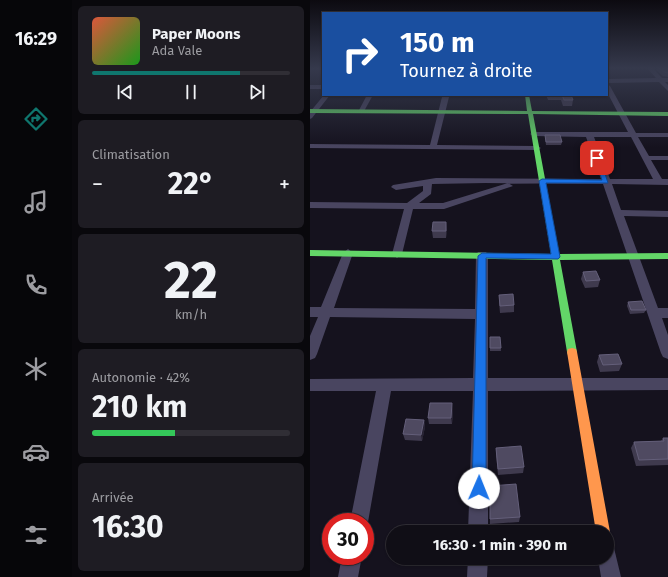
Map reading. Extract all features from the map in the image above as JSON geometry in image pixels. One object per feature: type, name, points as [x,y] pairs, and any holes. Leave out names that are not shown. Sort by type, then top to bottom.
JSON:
[{"type":"street","points":[[612,95],[646,158],[664,182]]},
{"type":"street","points":[[312,113],[326,96]]},
{"type":"street","points":[[361,112],[369,96]]},
{"type":"street","points":[[433,147],[446,96]]},
{"type":"street","points":[[528,96],[602,525]]},
{"type":"street","points":[[312,113],[668,114]]},
{"type":"street","points":[[534,134],[668,135]]},
{"type":"street","points":[[589,134],[668,353]]},
{"type":"street","points":[[310,146],[536,148]]},
{"type":"street","points":[[646,158],[668,158]]},
{"type":"street","points":[[396,187],[428,182],[486,180],[664,182]]},
{"type":"street","points":[[397,254],[409,206],[428,192],[428,182]]},
{"type":"street","points":[[310,205],[444,206],[508,186]]},
{"type":"street","points":[[617,213],[668,214]]},
{"type":"street","points":[[310,253],[555,257],[668,256]]},
{"type":"street","points":[[310,354],[348,253]]},
{"type":"street","points":[[478,525],[482,256]]},
{"type":"street","points":[[310,312],[482,314]]},
{"type":"street","points":[[653,313],[668,313]]},
{"type":"street","points":[[310,385],[577,383],[668,384]]},
{"type":"street","points":[[361,513],[385,385]]},
{"type":"street","points":[[348,577],[350,565]]},
{"type":"street","points":[[477,577],[478,565]]},
{"type":"street","points":[[609,565],[611,577]]},
{"type":"building","points":[[562,96],[571,96],[573,100],[564,100]]},
{"type":"building","points":[[545,135],[560,135],[562,142],[546,142]]},
{"type":"building","points":[[433,222],[446,222],[446,231],[432,231]]},
{"type":"building","points":[[596,271],[600,280],[586,281],[583,272]]},
{"type":"building","points":[[513,294],[514,305],[500,306],[499,295]]},
{"type":"building","points":[[642,301],[646,310],[631,310],[628,302]]},
{"type":"building","points":[[490,337],[500,337],[501,348],[490,348]]},
{"type":"building","points":[[618,354],[622,364],[603,365],[599,355]]},
{"type":"building","points":[[430,403],[452,403],[451,418],[428,418]]},
{"type":"building","points":[[406,419],[424,420],[421,435],[403,434]]},
{"type":"building","points":[[663,438],[668,438],[668,459],[639,460],[634,442],[664,441]]},
{"type":"building","points":[[521,446],[524,467],[498,469],[496,448]]},
{"type":"building","points":[[516,484],[520,517],[490,519],[490,486]]},
{"type":"traffic: fast","points":[[527,96],[572,352]]},
{"type":"traffic: fast","points":[[310,111],[668,114]]},
{"type":"traffic: fast","points":[[310,253],[555,257],[668,256]]},
{"type":"traffic: slow","points":[[572,352],[602,525]]},
{"type":"route","points":[[479,488],[482,256],[555,257],[542,181],[606,182],[597,158]]}]
